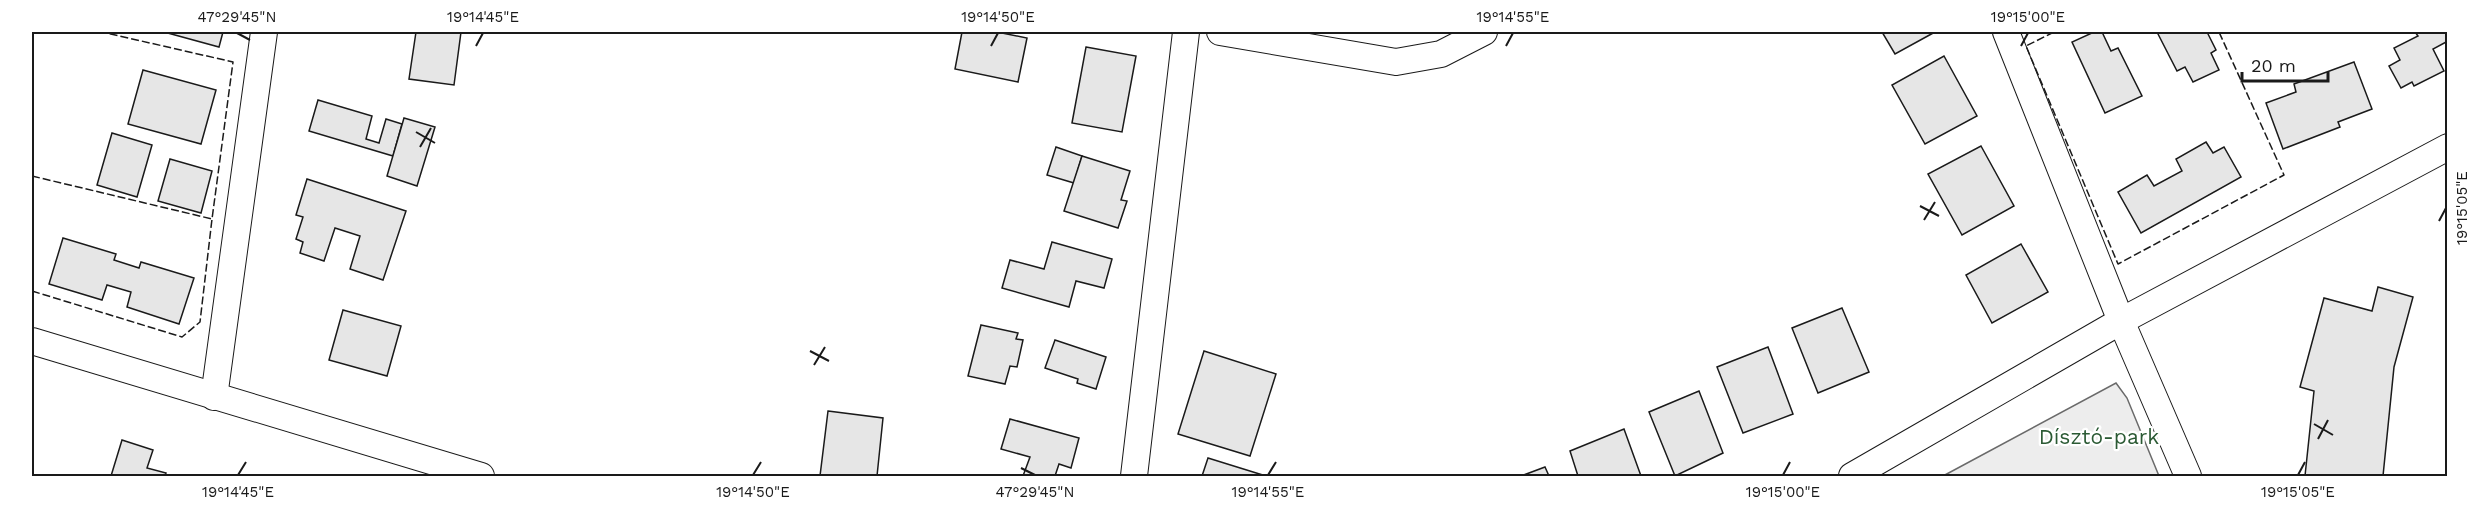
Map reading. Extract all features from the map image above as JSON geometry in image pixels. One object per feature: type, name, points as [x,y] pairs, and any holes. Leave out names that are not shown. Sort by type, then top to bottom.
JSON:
[{"type":"street","points":[[214,397],[264,32]]},
{"type":"street","points":[[1134,477],[1186,32]]},
{"type":"street","points":[[1221,32],[1396,62],[1441,54],[1485,32]]},
{"type":"street","points":[[2006,32],[2121,321],[2188,477]]},
{"type":"street","points":[[1852,477],[2121,321],[2448,147]]},
{"type":"street","points":[[32,341],[481,477]]},
{"type":"shaded area","name":"Dísztó-park","points":[[2116,383],[2127,398],[2159,476],[1943,476]]},
{"type":"building","points":[[164,32],[223,32],[219,47]]},
{"type":"building","points":[[416,32],[461,32],[454,85],[409,79]]},
{"type":"building","points":[[962,32],[997,32],[1027,38],[1018,82],[955,69]]},
{"type":"building","points":[[1882,32],[1935,32],[1895,54]]},
{"type":"building","points":[[2094,32],[2102,32],[2111,51],[2118,48],[2142,96],[2105,113],[2072,42]]},
{"type":"building","points":[[2157,32],[2207,32],[2216,50],[2211,53],[2219,70],[2193,82],[2185,67],[2177,71]]},
{"type":"building","points":[[2415,32],[2448,32],[2448,41],[2433,49],[2444,71],[2414,86],[2412,82],[2401,88],[2389,66],[2400,60],[2394,48],[2418,36]]},
{"type":"building","points":[[1086,47],[1136,56],[1122,132],[1072,123]]},
{"type":"building","points":[[1944,56],[1977,116],[1925,144],[1892,85]]},
{"type":"building","points":[[2354,62],[2372,109],[2338,122],[2340,127],[2283,149],[2266,103],[2296,92],[2294,84]]},
{"type":"building","points":[[143,70],[216,90],[201,144],[128,124]]},
{"type":"building","points":[[318,100],[372,116],[366,139],[379,143],[386,119],[402,124],[393,156],[309,131]]},
{"type":"building","points":[[404,118],[435,127],[417,186],[387,176]]},
{"type":"building","points":[[112,133],[152,145],[137,197],[97,185]]},
{"type":"building","points":[[2206,142],[2213,153],[2224,147],[2241,177],[2141,233],[2118,192],[2147,175],[2154,186],[2182,171],[2176,159]]},
{"type":"building","points":[[1981,146],[2014,206],[1962,235],[1928,174]]},
{"type":"building","points":[[1056,147],[1082,156],[1074,183],[1047,175]]},
{"type":"building","points":[[1082,156],[1130,171],[1121,200],[1127,201],[1118,228],[1064,211]]},
{"type":"building","points":[[170,159],[212,171],[201,213],[158,201]]},
{"type":"building","points":[[307,179],[406,211],[383,280],[350,269],[360,236],[335,228],[324,261],[300,253],[303,242],[296,239],[303,217],[296,215]]},
{"type":"building","points":[[63,238],[116,254],[114,260],[139,268],[141,262],[194,278],[179,324],[127,307],[131,292],[107,285],[102,300],[49,284]]},
{"type":"building","points":[[1052,242],[1112,259],[1104,288],[1076,281],[1069,307],[1002,288],[1010,260],[1044,269]]},
{"type":"building","points":[[2021,244],[2048,292],[1992,323],[1966,275]]},
{"type":"building","points":[[2378,287],[2413,297],[2394,367],[2383,476],[2305,476],[2314,391],[2300,387],[2324,298],[2372,311]]},
{"type":"building","points":[[1842,308],[1869,372],[1818,393],[1792,328]]},
{"type":"building","points":[[343,310],[401,326],[387,376],[329,360]]},
{"type":"building","points":[[981,325],[1018,333],[1016,339],[1023,340],[1017,367],[1010,366],[1005,384],[968,376]]},
{"type":"building","points":[[1055,340],[1106,357],[1096,389],[1077,383],[1078,379],[1045,368]]},
{"type":"building","points":[[1768,347],[1793,414],[1743,433],[1717,367]]},
{"type":"building","points":[[1204,351],[1276,374],[1250,456],[1178,434]]},
{"type":"building","points":[[1699,391],[1723,453],[1675,476],[1649,412]]},
{"type":"building","points":[[828,411],[883,418],[877,476],[820,476]]},
{"type":"building","points":[[1010,419],[1079,438],[1071,468],[1059,464],[1055,476],[1023,476],[1030,457],[1001,449]]},
{"type":"building","points":[[1624,429],[1641,476],[1578,476],[1570,451]]},
{"type":"building","points":[[122,440],[153,450],[147,468],[166,473],[165,476],[111,476]]},
{"type":"building","points":[[1208,458],[1266,476],[1202,476]]},
{"type":"building","points":[[1545,467],[1549,476],[1521,476]]},
{"type":"fence","points":[[32,176],[212,219],[233,62],[102,32]]},
{"type":"fence","points":[[2054,32],[2026,46],[2118,264],[2284,175],[2219,32]]},
{"type":"fence","points":[[32,291],[182,337],[200,322],[212,219]]}]
